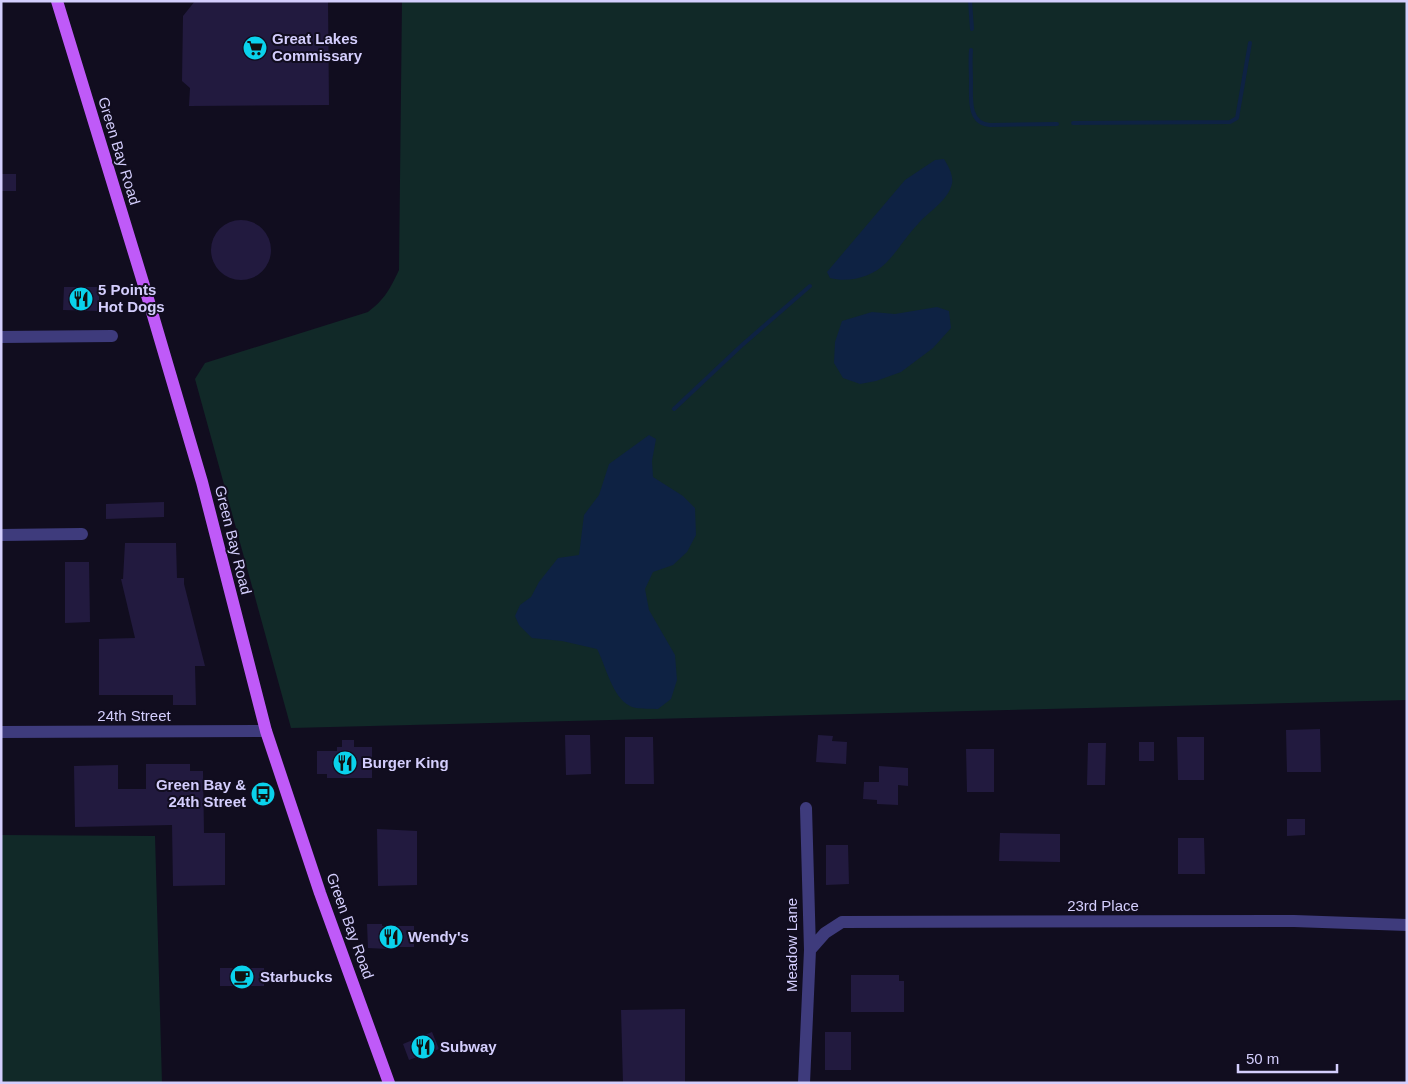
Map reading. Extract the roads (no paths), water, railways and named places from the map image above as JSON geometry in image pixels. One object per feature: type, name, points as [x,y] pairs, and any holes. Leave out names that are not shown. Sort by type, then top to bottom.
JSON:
[{"type":"main road","name":"Green Bay Road","points":[[57,1],[152,310],[202,482],[266,731],[320,893],[390,1083]]},
{"type":"street","points":[[1,337],[112,336]]},
{"type":"street","points":[[1,535],[82,534]]},
{"type":"street","name":"24th Street","points":[[1,732],[266,731]]},
{"type":"street","name":"Meadow Lane","points":[[804,1083],[810,950],[806,808]]},
{"type":"street","name":"23rd Place","points":[[810,950],[825,933],[842,922],[1294,922],[1407,925]]},
{"type":"water","points":[[944,159],[952,176],[952,184],[948,193],[941,203],[914,229],[886,263],[874,272],[860,278],[845,280],[830,278],[827,272],[905,180],[935,160]]},
{"type":"water","points":[[937,307],[949,311],[951,328],[933,348],[901,372],[876,381],[860,384],[843,378],[834,363],[835,342],[842,321],[872,312],[895,314]]},
{"type":"water","points":[[649,435],[656,439],[652,461],[653,477],[683,496],[695,508],[696,535],[687,552],[673,565],[653,572],[645,589],[649,610],[675,655],[677,680],[671,699],[658,709],[636,708],[624,702],[614,688],[597,649],[562,641],[532,638],[519,625],[515,616],[520,605],[531,597],[539,582],[558,558],[579,555],[584,515],[599,495],[609,464]]},
{"type":"waterway","points":[[970,1],[972,29]]},
{"type":"waterway","points":[[1073,123],[1230,122],[1237,118],[1250,43]]},
{"type":"waterway","points":[[971,50],[971,102],[974,115],[978,120],[983,124],[990,125],[1057,124]]},
{"type":"waterway","points":[[674,409],[741,346],[810,286]]},
{"type":"place","name":"Great Lakes Commissary","points":[[255,48]]},
{"type":"place","name":"5 Points Hot Dogs","points":[[81,299]]},
{"type":"place","name":"Burger King","points":[[345,763]]},
{"type":"place","name":"Green Bay & 24th Street","points":[[263,794]]},
{"type":"place","name":"Wendy's","points":[[391,937]]},
{"type":"place","name":"Starbucks","points":[[242,977]]},
{"type":"place","name":"Subway","points":[[423,1047]]}]
